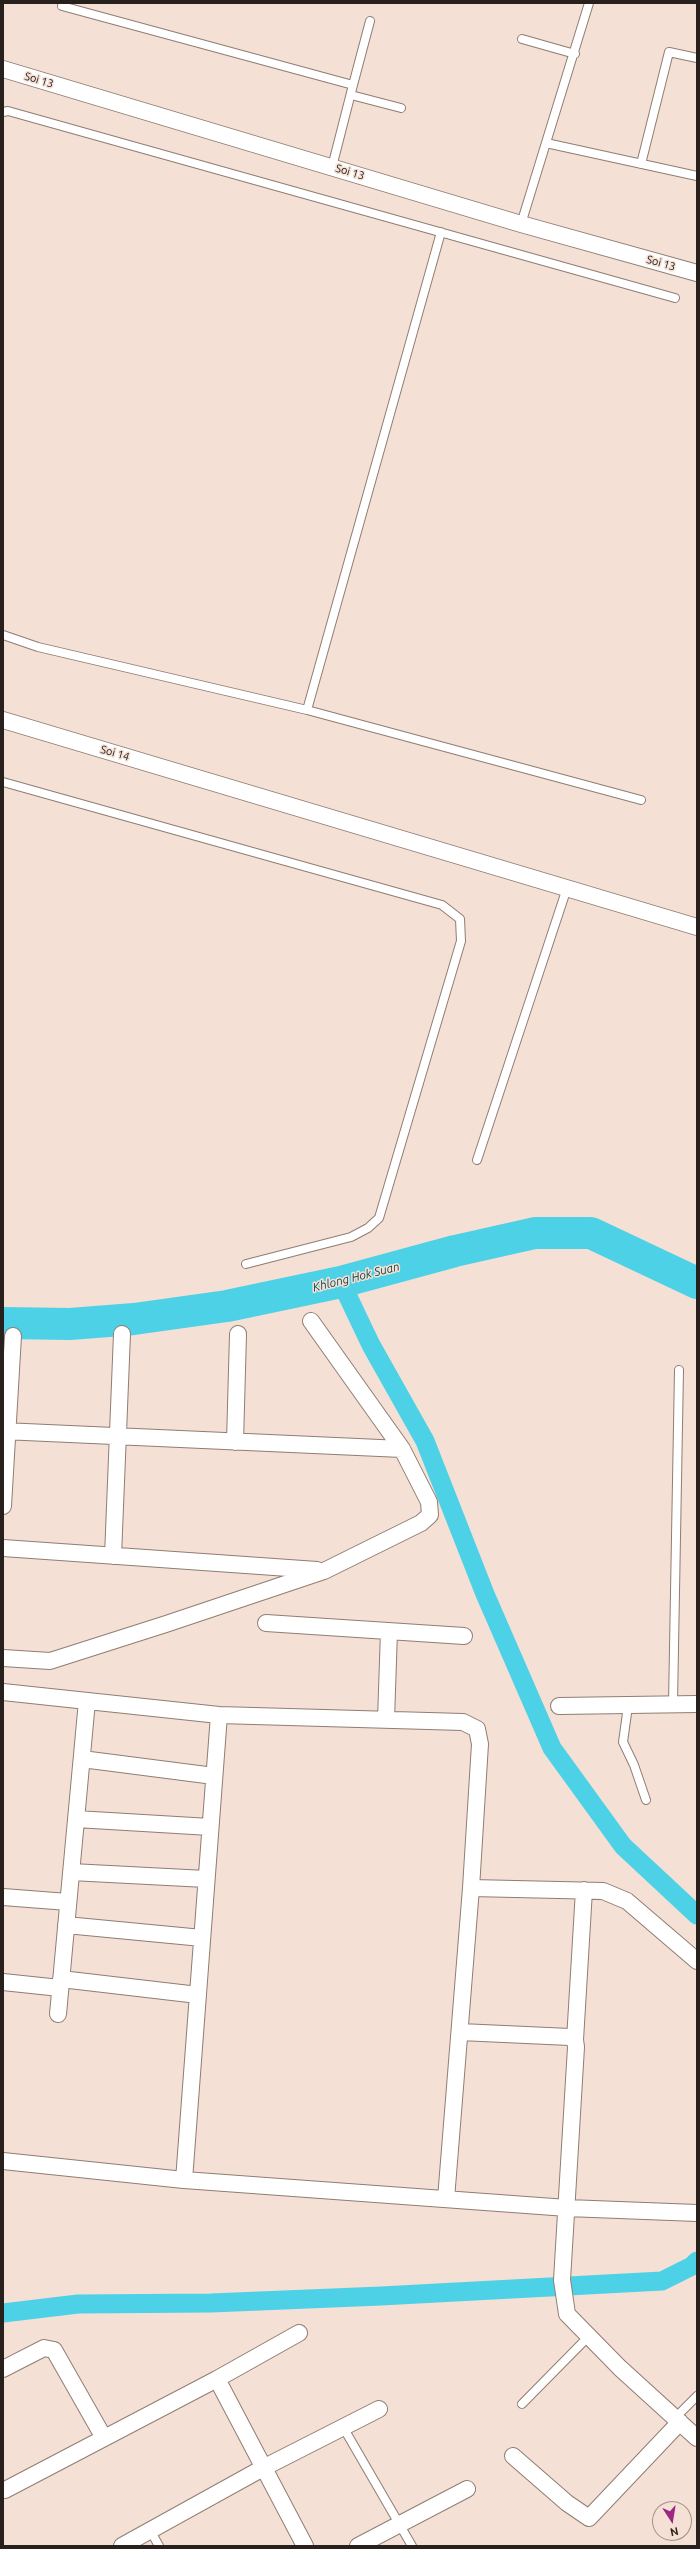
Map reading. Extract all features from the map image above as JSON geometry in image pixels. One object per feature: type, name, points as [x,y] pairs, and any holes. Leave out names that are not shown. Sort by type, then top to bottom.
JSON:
[{"type":"street","name":"Soi 13","points":[[3,69],[521,224],[697,273]]},
{"type":"street","name":"Soi 14","points":[[3,720],[227,785],[697,927]]},
{"type":"street","points":[[3,1658],[50,1661],[324,1571],[420,1523],[430,1515],[429,1502],[402,1449],[311,1321]]},
{"type":"street","points":[[113,1556],[122,1334]]},
{"type":"street","points":[[235,1442],[238,1334]]},
{"type":"street","points":[[3,1506],[5,1431],[13,1336]]},
{"type":"street","points":[[5,1431],[402,1449]]},
{"type":"street","points":[[3,1548],[324,1571]]},
{"type":"street","points":[[266,1623],[464,1636]]},
{"type":"street","points":[[386,1720],[389,1631]]},
{"type":"street","points":[[3,1692],[219,1715],[463,1722],[477,1729],[480,1744],[471,1888],[446,2199]]},
{"type":"street","points":[[58,2014],[87,1701]]},
{"type":"street","points":[[559,1706],[628,1706],[673,1703],[697,1704]]},
{"type":"street","points":[[184,2180],[219,1715]]},
{"type":"street","points":[[82,1759],[214,1776]]},
{"type":"street","points":[[76,1819],[210,1828]]},
{"type":"street","points":[[71,1872],[206,1879]]},
{"type":"street","points":[[471,1888],[603,1891],[627,1901],[697,1961]]},
{"type":"street","points":[[584,1890],[562,2280],[567,2314],[697,2438]]},
{"type":"street","points":[[3,1897],[68,1902]]},
{"type":"street","points":[[66,1925],[202,1938]]},
{"type":"street","points":[[3,1982],[61,1984],[198,1995]]},
{"type":"street","points":[[460,2032],[570,2037],[575,2040]]},
{"type":"street","points":[[3,2161],[184,2180],[567,2208],[697,2212]]},
{"type":"street","points":[[5,2490],[217,2379],[299,2333]]},
{"type":"street","points":[[3,2369],[44,2348],[54,2350],[104,2438]]},
{"type":"street","points":[[217,2379],[305,2546]]},
{"type":"street","points":[[122,2546],[263,2468],[379,2409]]},
{"type":"street","points":[[513,2456],[567,2503],[589,2518],[678,2420]]},
{"type":"street","points":[[358,2546],[467,2489]]},
{"type":"lane","points":[[521,224],[590,3]]},
{"type":"lane","points":[[62,6],[353,85]]},
{"type":"lane","points":[[332,167],[370,21]]},
{"type":"lane","points":[[522,39],[575,54]]},
{"type":"lane","points":[[640,164],[669,52],[697,58]]},
{"type":"lane","points":[[351,95],[401,108]]},
{"type":"lane","points":[[3,112],[8,111],[675,298]]},
{"type":"lane","points":[[546,143],[697,176]]},
{"type":"lane","points":[[307,710],[441,232]]},
{"type":"lane","points":[[3,635],[38,647],[307,710],[641,800]]},
{"type":"lane","points":[[3,782],[442,905],[460,919],[461,941],[379,1218],[368,1228],[351,1237],[246,1264]]},
{"type":"lane","points":[[477,1160],[567,888]]},
{"type":"lane","points":[[673,1703],[679,1370]]},
{"type":"lane","points":[[628,1706],[623,1742],[634,1765],[646,1800]]},
{"type":"lane","points":[[522,2404],[589,2336]]},
{"type":"lane","points":[[678,2420],[697,2396]]},
{"type":"lane","points":[[343,2427],[412,2546]]},
{"type":"lane","points":[[150,2530],[159,2546]]},
{"type":"waterway","name":"Khlong Hok Suan","points":[[3,1323],[70,1324],[134,1319],[227,1306],[341,1282],[455,1251],[535,1233],[591,1233],[697,1283]]},
{"type":"waterway","points":[[341,1282],[371,1345],[425,1441],[485,1594],[552,1748],[623,1846],[697,1915]]},
{"type":"waterway","points":[[3,2313],[78,2304],[211,2303],[381,2296],[662,2281],[692,2266],[697,2261]]}]
